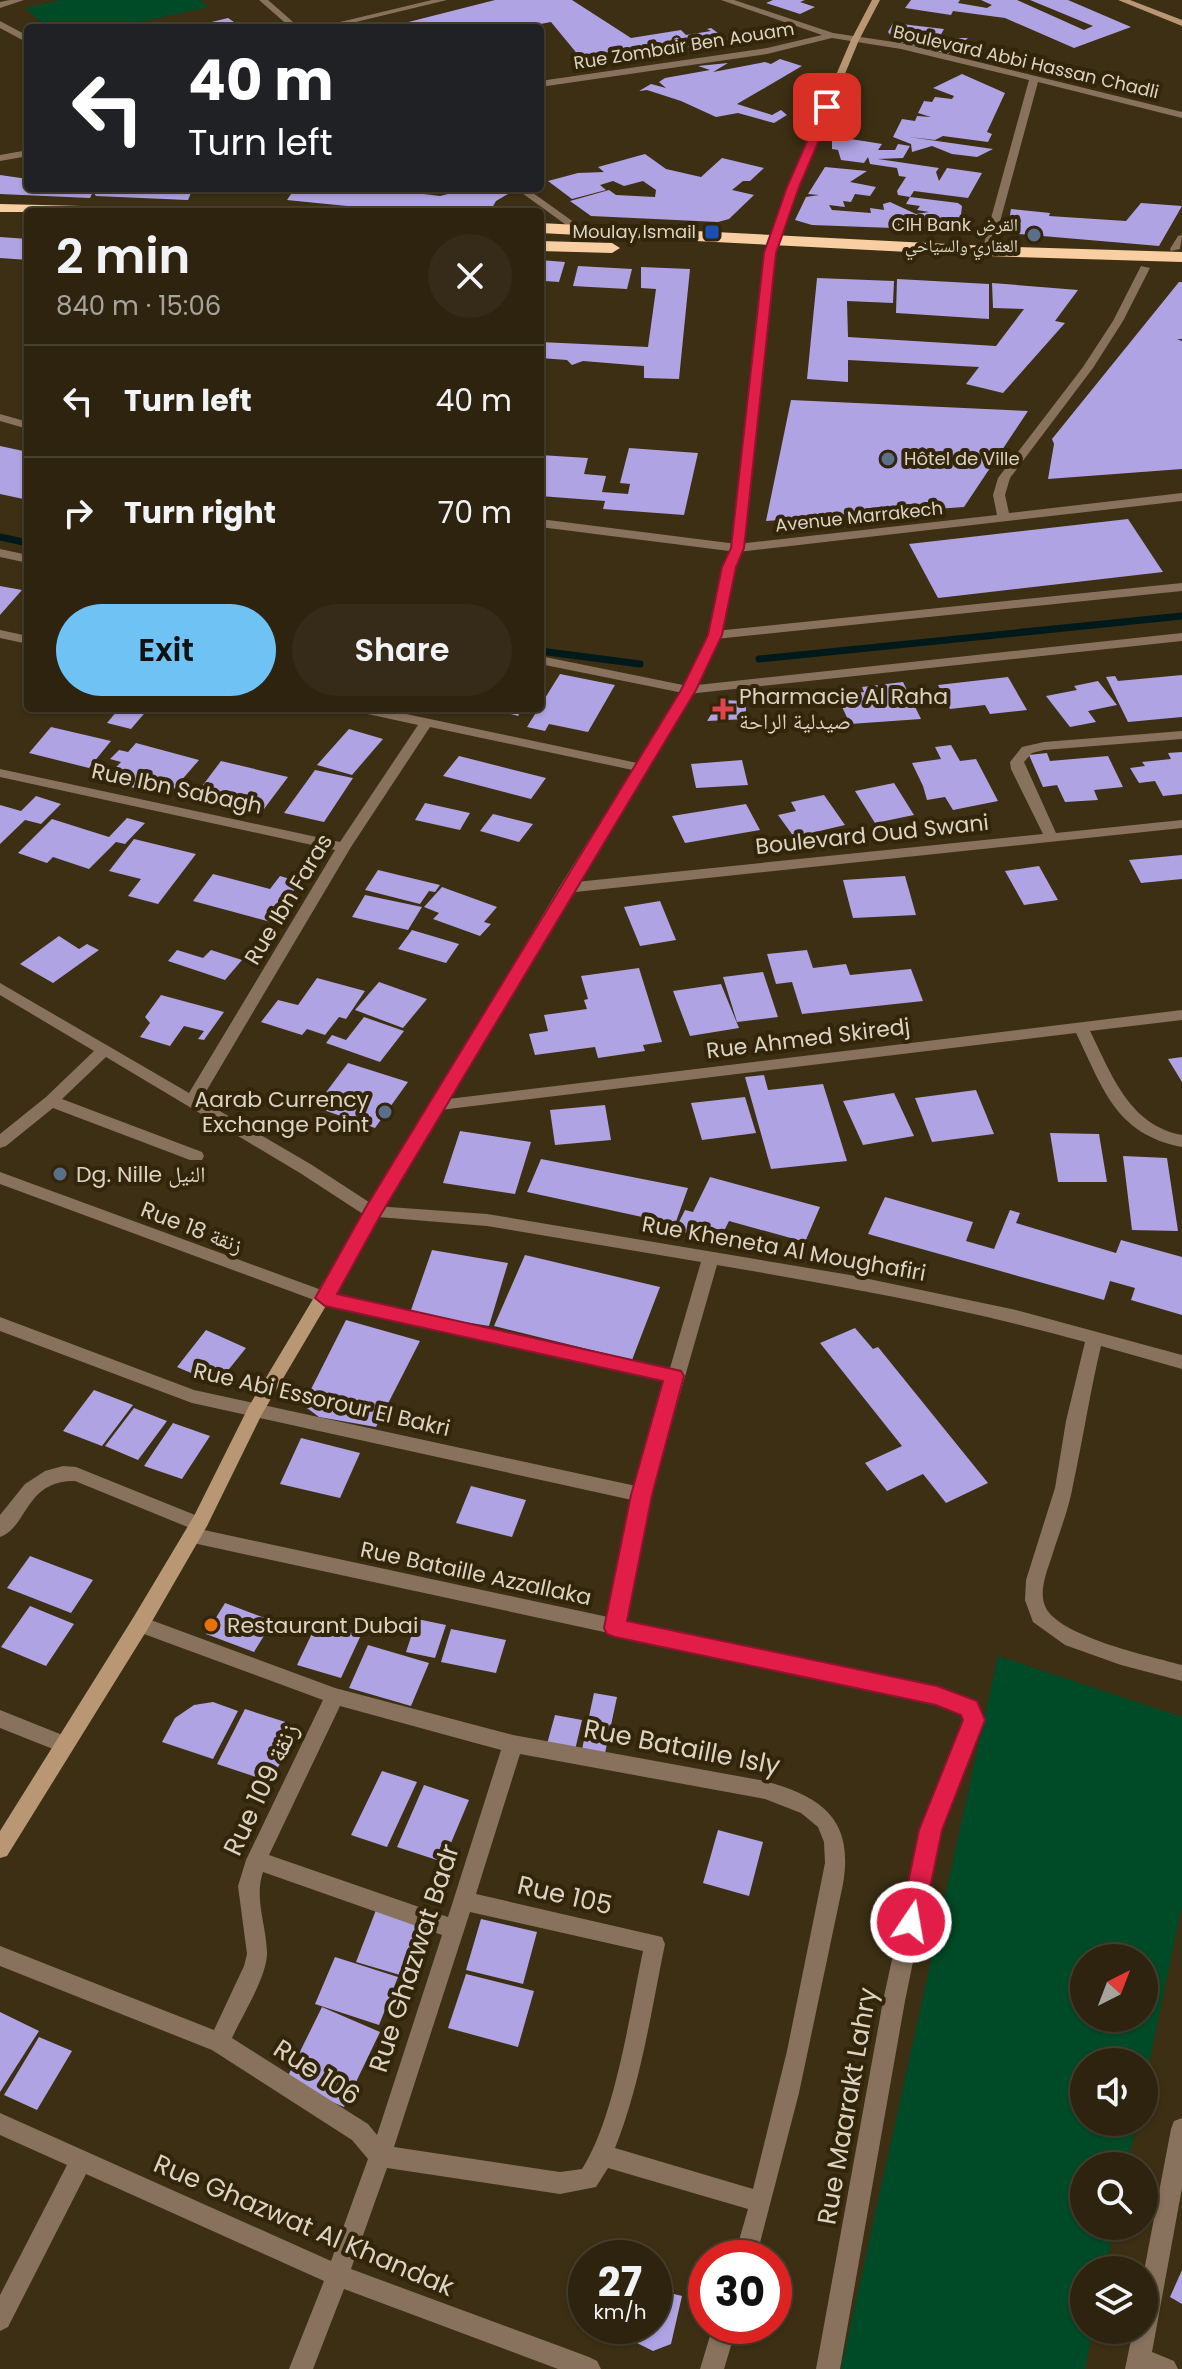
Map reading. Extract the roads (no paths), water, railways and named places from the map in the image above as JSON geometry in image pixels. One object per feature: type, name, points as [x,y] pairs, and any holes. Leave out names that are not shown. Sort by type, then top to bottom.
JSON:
[{"type":"highway","points":[[0,208],[24,209]]},
{"type":"highway","points":[[0,223],[24,224]]},
{"type":"highway","points":[[544,228],[772,247],[1182,270]]},
{"type":"highway","points":[[544,246],[1094,253],[1180,248]]},
{"type":"main road","points":[[0,1849],[196,1529],[255,1411],[325,1298],[372,1212],[440,1105],[566,888],[642,768],[688,690],[715,635],[729,567],[737,548],[772,247],[855,40],[876,0]]},
{"type":"main road","points":[[1122,0],[1182,23]]},
{"type":"main road","points":[[1146,0],[1182,14]]},
{"type":"street","points":[[0,5],[20,0]]},
{"type":"street","points":[[263,0],[291,24]]},
{"type":"street","points":[[337,24],[443,0]]},
{"type":"street","name":"Boulevard Abbi Hassan Chadli","points":[[725,0],[832,35],[901,46],[1182,115]]},
{"type":"street","points":[[0,24],[24,38]]},
{"type":"street","name":"Rue Zombair Ben Aouam","points":[[544,83],[744,55],[832,35]]},
{"type":"street","points":[[987,251],[1034,80]]},
{"type":"street","points":[[0,158],[24,154]]},
{"type":"street","points":[[526,192],[580,230]]},
{"type":"street","points":[[1004,519],[999,495],[1004,478],[1088,368],[1118,321],[1145,268]]},
{"type":"street","points":[[0,417],[24,425]]},
{"type":"street","name":"Avenue Marrakech","points":[[544,524],[737,548],[1182,497]]},
{"type":"street","points":[[0,553],[24,558]]},
{"type":"street","points":[[715,635],[1182,587]]},
{"type":"street","points":[[0,634],[24,639]]},
{"type":"street","points":[[544,661],[688,690],[1182,637]]},
{"type":"street","points":[[377,712],[642,768]]},
{"type":"street","name":"Rue Ibn Faras","points":[[192,1101],[344,847],[426,723]]},
{"type":"street","points":[[1051,837],[1018,769],[1017,762],[1027,750],[1182,735]]},
{"type":"street","name":"Rue Ibn Sabagh","points":[[0,773],[344,847]]},
{"type":"street","name":"Boulevard Oud Swani","points":[[566,888],[1182,824]]},
{"type":"street","points":[[0,988],[372,1212]]},
{"type":"street","name":"Rue Ahmed Skiredj","points":[[440,1105],[1182,1015]]},
{"type":"street","points":[[1080,1026],[1126,1113],[1155,1135],[1182,1141]]},
{"type":"street","points":[[0,1142],[51,1101],[103,1051]]},
{"type":"street","points":[[51,1101],[196,1156]]},
{"type":"street","name":"Rue 18 زنقة","points":[[0,1178],[325,1298],[674,1376]]},
{"type":"street","name":"Rue Kheneta Al Moughafiri","points":[[372,1212],[487,1220],[941,1298],[1095,1336],[1182,1362]]},
{"type":"street","points":[[615,1628],[642,1495],[674,1376],[711,1257]]},
{"type":"street","name":"Rue Abi Essorour El Bakri","points":[[0,1324],[192,1396],[642,1495]]},
{"type":"street","points":[[1095,1336],[1075,1421],[1064,1488],[1035,1580],[1034,1600],[1040,1616],[1072,1639],[1121,1657],[1182,1673]]},
{"type":"street","name":"Rue Bataille Azzallaka","points":[[0,1529],[36,1484],[60,1473],[76,1474],[196,1529],[615,1628],[937,1696]]},
{"type":"street","name":"Rue Bataille Isly","points":[[140,1624],[335,1696],[513,1744],[781,1794],[809,1806],[832,1834],[834,1863],[816,1967],[750,2240]]},
{"type":"street","name":"Rue 109 زنقة","points":[[219,2042],[257,1954],[248,1886],[256,1860],[335,1696]]},
{"type":"street","name":"Rue Maarakt Lahry","points":[[828,2369],[894,2001],[930,1830],[974,1720],[970,1708],[937,1696]]},
{"type":"street","points":[[0,1719],[63,1744]]},
{"type":"street","name":"Rue Ghazwat Badr","points":[[301,2369],[339,2276],[380,2156],[513,1744]]},
{"type":"street","points":[[256,1860],[453,1929]]},
{"type":"street","name":"Rue 105","points":[[463,1901],[655,1944],[626,2073],[601,2157]]},
{"type":"street","name":"Rue 106","points":[[0,1956],[219,2042],[360,2132],[380,2156]]},
{"type":"street","name":"Rue Ghazwat Al Khandak","points":[[0,2124],[339,2276],[589,2369]]},
{"type":"street","points":[[1166,2369],[1138,2364],[1182,2129]]},
{"type":"street","points":[[380,2156],[560,2183],[588,2179],[601,2157],[761,2202]]},
{"type":"street","points":[[0,2319],[81,2160]]},
{"type":"street","points":[[712,2369],[720,2344]]},
{"type":"waterway","points":[[0,537],[24,542]]},
{"type":"waterway","points":[[759,659],[1182,616]]},
{"type":"waterway","points":[[544,652],[640,664]]},
{"type":"place","name":"Moulay Ismail","points":[[712,232]]},
{"type":"place","name":"CIH Bank القرض العقاري والسياحي","points":[[1034,235]]},
{"type":"place","name":"Hôtel de Ville","points":[[888,459]]},
{"type":"place","name":"Pharmacie Al Raha صيدلية الراحة","points":[[723,709]]},
{"type":"place","name":"Aarab Currency Exchange Point","points":[[385,1112]]},
{"type":"place","name":"Dg. Nille النيل","points":[[60,1174]]},
{"type":"place","name":"Restaurant Dubai","points":[[211,1625]]}]
